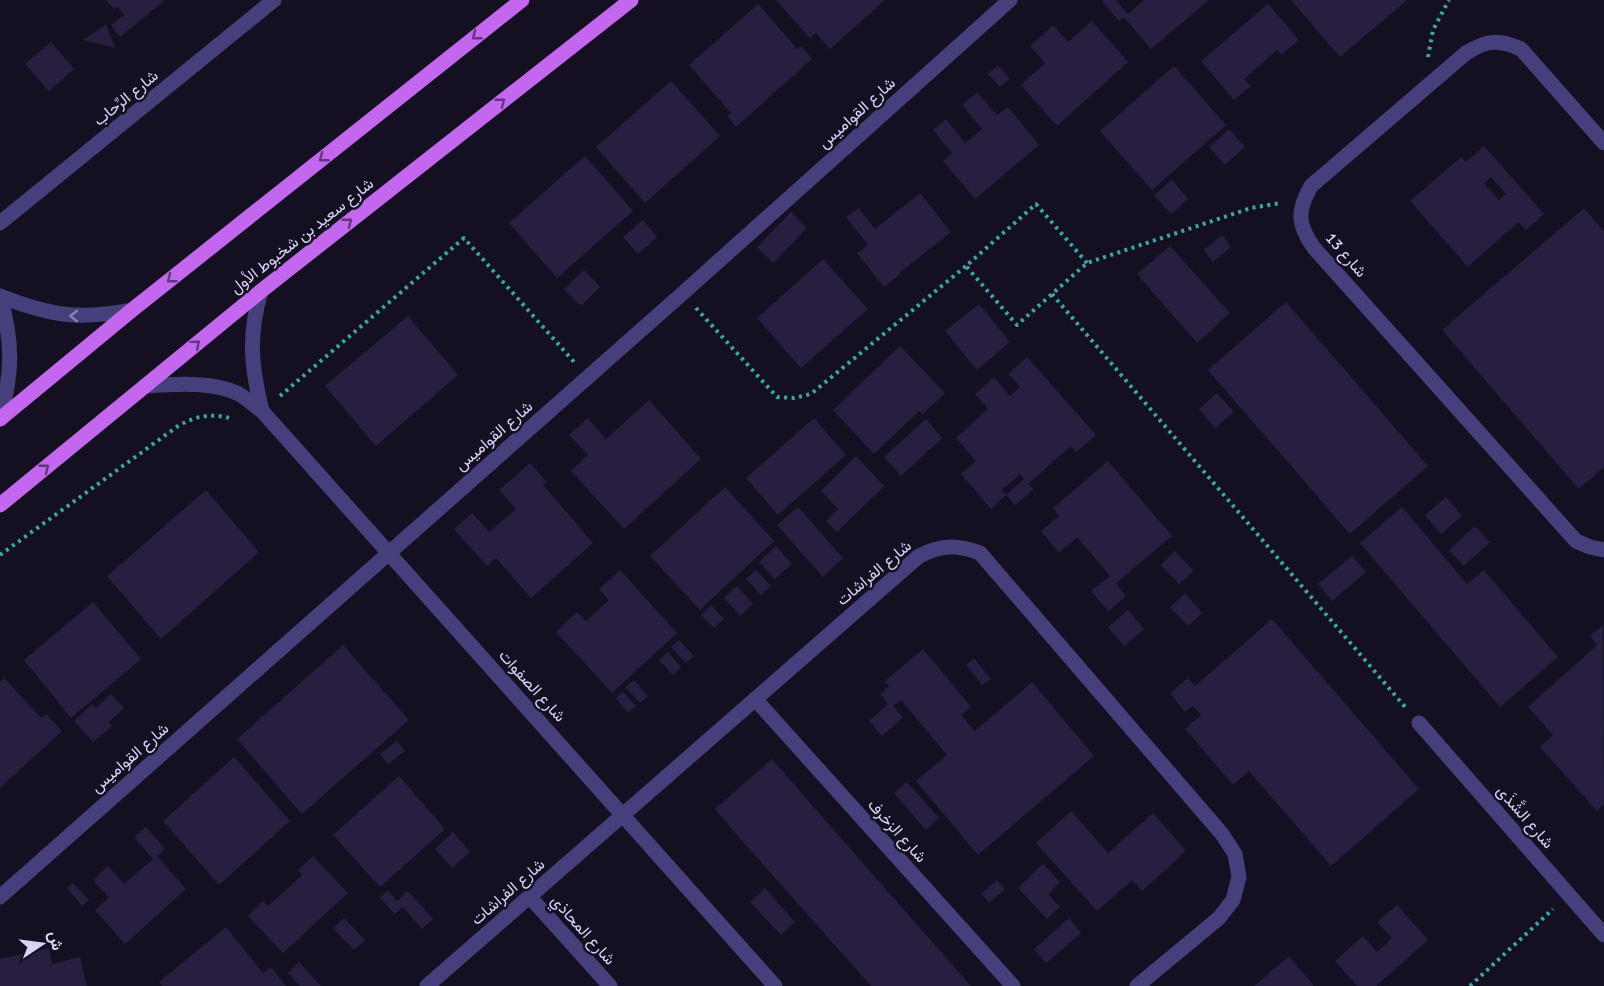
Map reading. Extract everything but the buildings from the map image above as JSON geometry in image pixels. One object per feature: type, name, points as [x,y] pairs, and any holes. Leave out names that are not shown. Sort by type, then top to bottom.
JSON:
[{"type":"main road","points":[[0,419],[132,310],[522,0]]},
{"type":"main road","name":"شارع سعيد بن شخبوط الأول","points":[[0,505],[261,291],[630,0]]},
{"type":"street","name":"شارع الرِّحاب","points":[[0,224],[274,0]]},
{"type":"street","name":"شارع القواميس","points":[[0,897],[1011,0]]},
{"type":"street","points":[[1303,201],[1311,186],[1428,85],[1466,53],[1478,45],[1492,41],[1507,43],[1521,49],[1604,143]]},
{"type":"street","name":"شارع 13","points":[[1303,201],[1300,218],[1304,234],[1314,248],[1576,541],[1604,550]]},
{"type":"street","name":"شارع الصفوات","points":[[261,291],[251,335],[251,358],[262,411]]},
{"type":"street","points":[[0,419],[8,388],[11,357],[8,326],[0,296],[32,308],[65,316],[98,316],[132,310]]},
{"type":"street","name":"شارع الصفوات","points":[[145,386],[181,384],[216,388],[238,394],[262,411],[774,986]]},
{"type":"street","name":"شارع الفراشات","points":[[428,986],[919,556],[933,549],[949,546],[965,547],[980,553],[1222,834],[1235,854],[1239,877],[1233,900],[1219,918],[1137,986]]},
{"type":"street","name":"شارع الزخرف","points":[[755,699],[1013,986]]},
{"type":"street","name":"شارع الشَّذَى","points":[[1419,723],[1604,935]]},
{"type":"street","name":"شارع المحاذي","points":[[530,897],[610,986]]},
{"type":"path","points":[[1428,85],[1428,57],[1433,30],[1449,0]]},
{"type":"path","points":[[966,266],[1017,325],[1087,263],[1251,208],[1303,201]]},
{"type":"path","points":[[683,293],[777,397],[794,399],[811,394],[966,266],[1036,204],[1087,263]]},
{"type":"path","points":[[0,555],[191,419],[205,415],[219,415],[245,424],[464,238],[588,377]]},
{"type":"path","points":[[1052,294],[1419,723]]},
{"type":"path","points":[[1470,986],[1569,894]]}]
